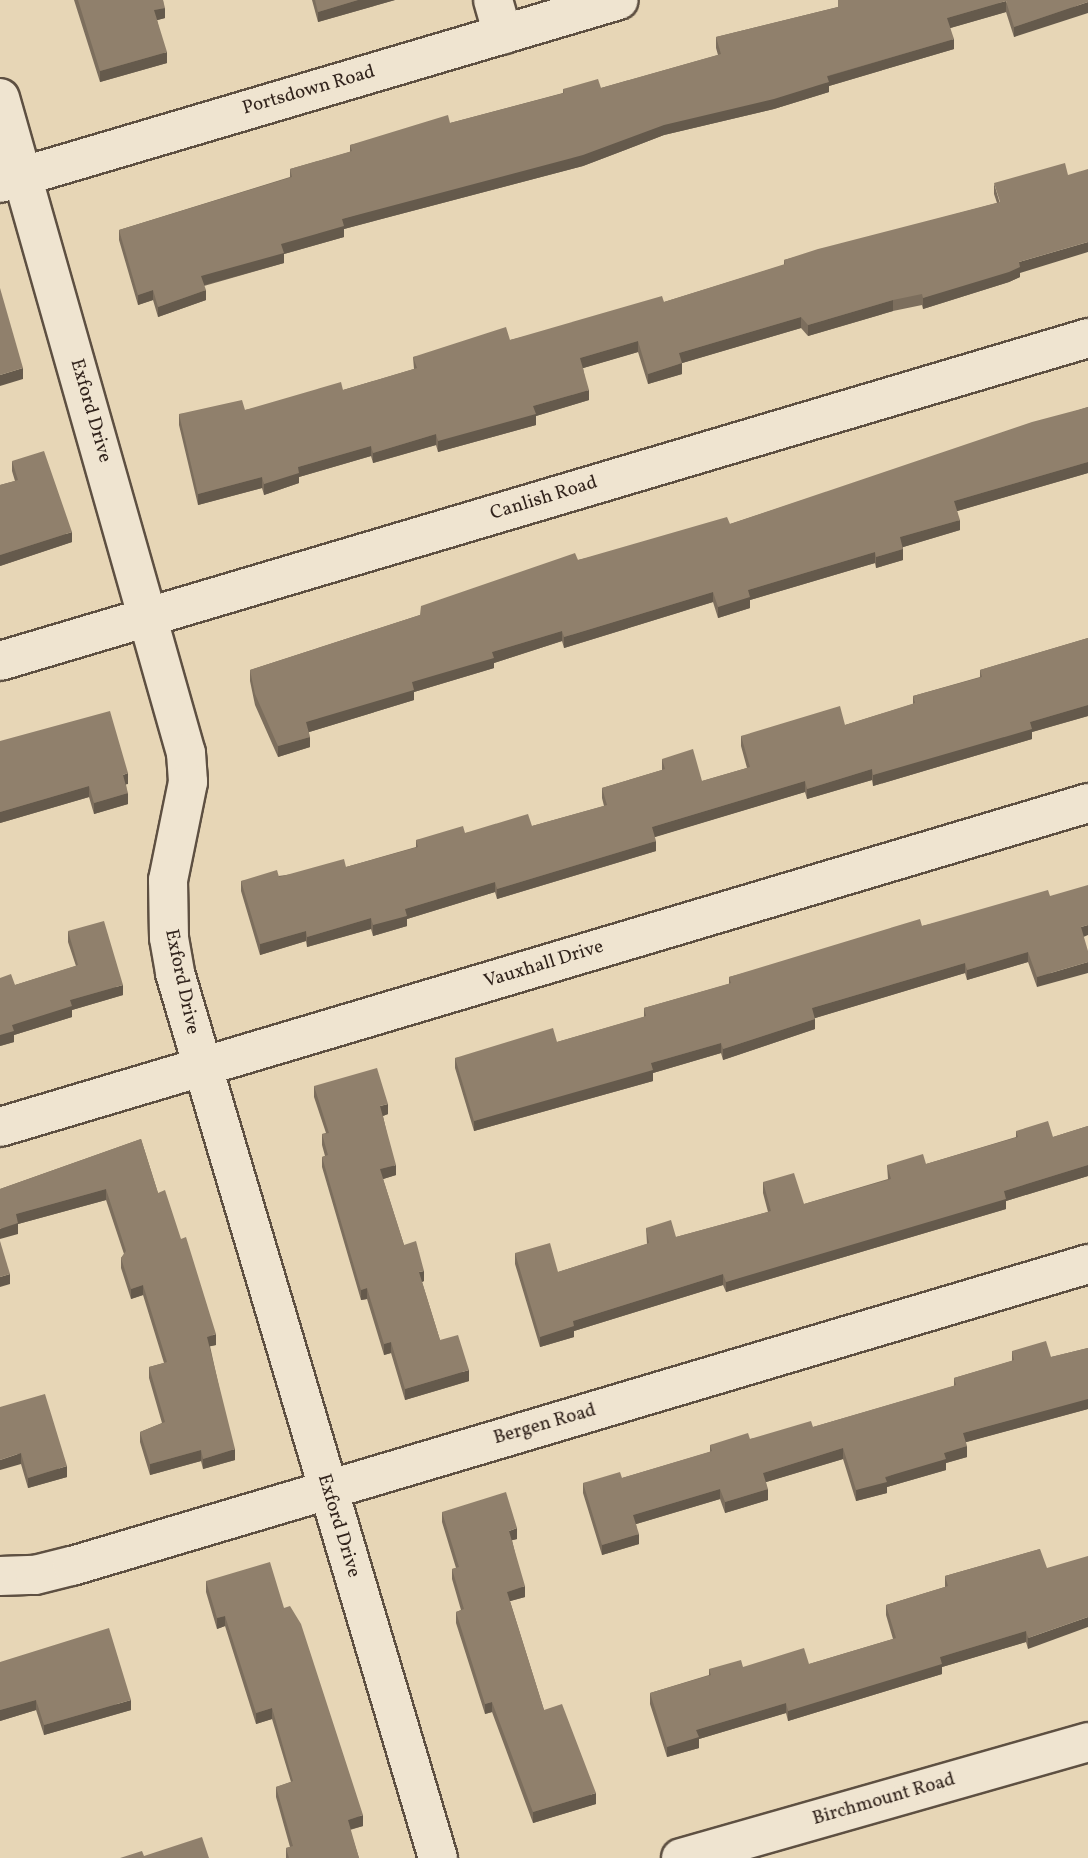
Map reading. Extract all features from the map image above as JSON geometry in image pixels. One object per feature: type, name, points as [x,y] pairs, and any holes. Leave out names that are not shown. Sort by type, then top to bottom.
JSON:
[{"type":"street","name":"Portsdown Road","points":[[11,179],[498,17],[619,0]]},
{"type":"street","name":"Exford Drive","points":[[0,97],[11,179],[149,617],[186,753],[188,782],[173,847],[167,909],[175,973],[438,1858]]},
{"type":"street","name":"Canlish Road","points":[[0,661],[1088,338]]},
{"type":"street","name":"Vauxhall Drive","points":[[0,1127],[1088,803]]},
{"type":"street","name":"Bergen Road","points":[[0,1576],[35,1575],[72,1566],[1088,1265]]},
{"type":"street","name":"Birchmount Road","points":[[681,1858],[1088,1742]]},
{"type":"building","points":[[78,0],[163,0],[165,8],[154,10],[167,52],[100,71]]},
{"type":"building","points":[[315,0],[358,0],[318,12]]},
{"type":"building","points":[[838,0],[1088,0],[1088,2],[1014,27],[1006,1],[947,18],[954,39],[827,76],[829,82],[774,99],[664,125],[583,155],[342,219],[344,226],[281,244],[284,253],[201,276],[206,290],[158,307],[153,290],[138,295],[119,230],[292,177],[290,169],[352,151],[350,145],[448,115],[450,123],[564,93],[563,89],[598,79],[601,88],[721,54],[716,37],[838,7]]},
{"type":"building","points":[[1065,163],[1068,175],[1088,169],[1088,242],[1019,262],[1020,267],[1009,272],[923,298],[922,294],[893,300],[808,325],[801,317],[679,353],[682,363],[648,374],[638,341],[580,358],[589,390],[533,406],[536,414],[438,441],[436,434],[373,453],[371,446],[298,467],[299,473],[264,484],[262,477],[198,494],[179,414],[242,400],[245,410],[341,382],[343,390],[417,368],[413,357],[506,327],[510,340],[662,296],[664,302],[785,264],[784,260],[818,249],[1000,202],[994,183]]},
{"type":"building","points":[[0,288],[23,368],[0,375]]},
{"type":"building","points":[[1088,407],[1088,462],[954,501],[960,520],[900,537],[903,549],[876,557],[875,552],[748,590],[750,597],[718,607],[713,592],[564,637],[562,631],[492,652],[494,658],[412,682],[414,690],[306,722],[310,737],[278,746],[255,694],[250,670],[420,615],[421,606],[575,553],[578,560],[727,517],[730,524],[1032,422]]},
{"type":"building","points":[[44,451],[72,532],[0,555],[0,485],[18,480],[12,461]]},
{"type":"building","points":[[1088,638],[1088,705],[1030,722],[1032,729],[873,775],[872,769],[807,789],[805,781],[652,827],[656,841],[497,889],[495,882],[405,909],[407,916],[373,925],[371,918],[307,937],[306,931],[260,944],[241,881],[277,870],[279,877],[344,859],[346,867],[418,847],[416,840],[463,826],[465,833],[528,814],[532,826],[607,805],[602,788],[665,769],[662,759],[693,749],[702,781],[750,767],[741,736],[840,706],[845,725],[915,703],[913,696],[982,677],[980,670]]},
{"type":"building","points":[[110,711],[128,773],[123,775],[128,793],[94,803],[89,786],[0,812],[0,741]]},
{"type":"building","points":[[1088,885],[1088,925],[1081,927],[1088,951],[1088,962],[1037,977],[1028,952],[967,970],[965,963],[812,1008],[815,1019],[723,1049],[721,1043],[651,1063],[653,1070],[474,1121],[455,1058],[553,1028],[557,1042],[646,1016],[644,1008],[731,983],[729,977],[920,919],[922,926],[1048,890],[1050,896]]},
{"type":"building","points":[[104,921],[123,985],[70,1000],[72,1006],[12,1025],[14,1031],[0,1035],[0,978],[11,974],[15,985],[78,965],[68,931]]},
{"type":"building","points":[[377,1068],[388,1104],[380,1106],[396,1165],[380,1169],[404,1245],[416,1241],[424,1271],[419,1272],[440,1340],[458,1335],[469,1370],[405,1389],[391,1342],[384,1344],[367,1288],[361,1290],[322,1157],[328,1155],[322,1134],[329,1133],[314,1086]]},
{"type":"building","points":[[1048,1121],[1053,1137],[1088,1126],[1088,1165],[1004,1191],[1006,1199],[726,1282],[723,1274],[573,1321],[574,1326],[540,1337],[515,1253],[550,1243],[558,1272],[649,1243],[646,1228],[671,1220],[676,1237],[771,1211],[763,1182],[794,1173],[804,1204],[891,1179],[887,1165],[923,1154],[926,1164],[1018,1137],[1016,1131]]},
{"type":"building","points":[[141,1139],[158,1193],[165,1190],[181,1239],[186,1237],[216,1334],[207,1337],[235,1449],[203,1459],[201,1450],[150,1464],[140,1432],[165,1422],[149,1367],[167,1362],[143,1285],[131,1289],[121,1258],[126,1251],[106,1189],[16,1214],[18,1223],[0,1229],[0,1189]]},
{"type":"building","points":[[0,1241],[10,1274],[0,1277]]},
{"type":"building","points":[[1046,1341],[1051,1357],[1088,1348],[1088,1399],[963,1433],[967,1446],[944,1453],[946,1459],[885,1477],[887,1482],[856,1490],[843,1448],[763,1473],[768,1489],[725,1502],[720,1489],[633,1515],[639,1534],[602,1545],[583,1483],[620,1472],[622,1478],[712,1451],[710,1445],[748,1433],[750,1439],[811,1421],[813,1427],[956,1385],[954,1378],[1014,1360],[1012,1351]]},
{"type":"building","points":[[45,1394],[67,1466],[28,1478],[21,1453],[0,1460],[0,1407]]},
{"type":"building","points":[[506,1492],[517,1528],[509,1531],[525,1586],[507,1592],[544,1710],[562,1704],[596,1793],[533,1812],[492,1702],[485,1704],[456,1612],[464,1609],[452,1569],[459,1567],[442,1512]]},
{"type":"building","points":[[1040,1549],[1047,1568],[1088,1556],[1088,1617],[1028,1638],[1026,1631],[940,1657],[942,1664],[788,1711],[786,1703],[696,1730],[699,1737],[667,1747],[650,1693],[711,1675],[709,1669],[741,1660],[743,1667],[804,1648],[809,1664],[896,1638],[886,1605],[948,1586],[945,1576]]},
{"type":"building","points":[[270,1562],[284,1608],[290,1606],[301,1624],[363,1815],[348,1820],[359,1858],[289,1858],[286,1848],[293,1846],[276,1787],[293,1781],[272,1708],[256,1713],[225,1616],[217,1618],[206,1581]]},
{"type":"building","points":[[109,1628],[131,1700],[44,1725],[36,1700],[0,1710],[0,1662]]},
{"type":"building","points":[[202,1837],[209,1858],[120,1858],[142,1851],[144,1856]]}]
